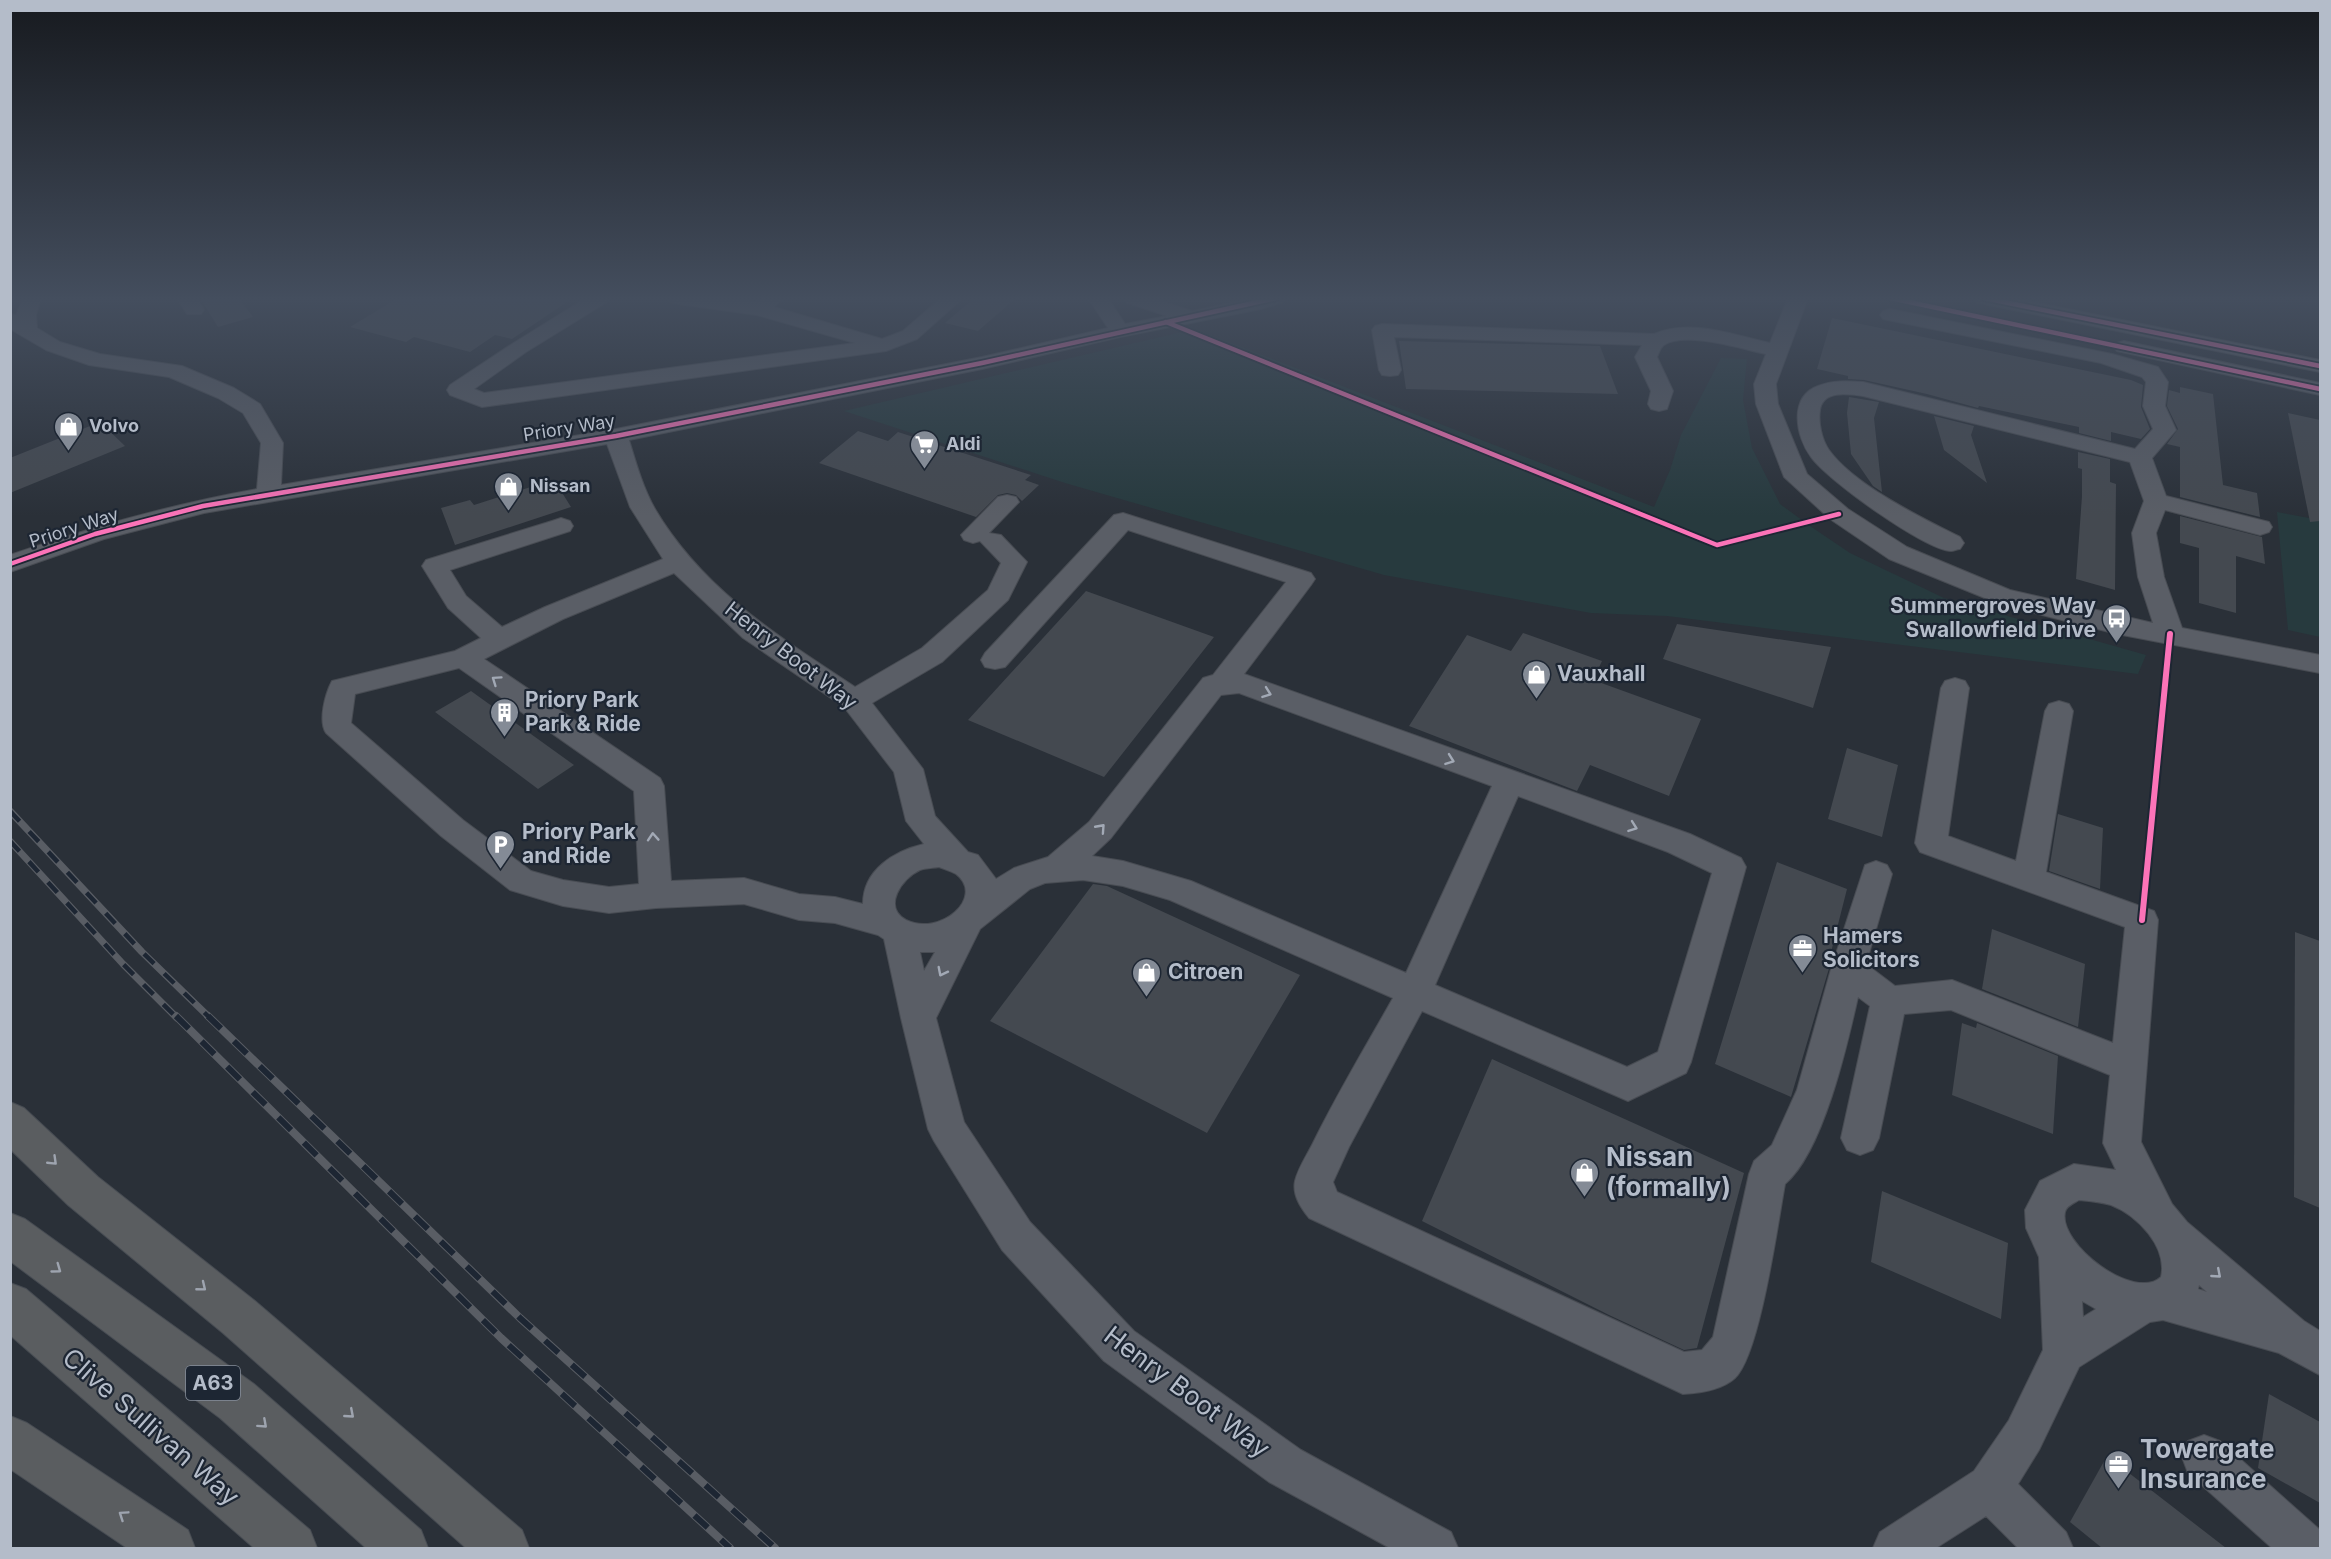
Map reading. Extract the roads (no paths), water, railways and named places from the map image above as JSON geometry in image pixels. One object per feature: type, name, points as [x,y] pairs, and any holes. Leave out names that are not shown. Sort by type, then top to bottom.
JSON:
[{"type":"highway","points":[[10,1121],[83,1191],[239,1317],[504,1548]]},
{"type":"highway","name":"A63","points":[[10,1234],[237,1401],[403,1548]]},
{"type":"highway","name":"Clive Sullivan Way","points":[[10,1305],[292,1548]]},
{"type":"highway","points":[[10,1440],[170,1548]]},
{"type":"street","points":[[172,371],[226,393],[252,409],[272,443],[269,494]]},
{"type":"street","points":[[486,371],[458,390],[482,400],[704,371]]},
{"type":"street","name":"Priory Way","points":[[10,564],[94,534],[203,506],[616,436],[943,371]]},
{"type":"street","points":[[1653,371],[1662,390],[1659,404]]},
{"type":"street","points":[[1770,371],[1765,384],[1767,404],[1796,477],[1839,514],[1898,552],[2002,597],[2117,625],[2320,664]]},
{"type":"street","points":[[2140,457],[2164,430],[2154,406],[2157,382],[2150,372],[2146,371]]},
{"type":"street","points":[[2249,371],[2320,389]]},
{"type":"street","points":[[1951,543],[1908,513],[1850,482],[1818,452],[1809,426],[1810,407],[1819,393],[1841,387],[1863,388],[2140,457]]},
{"type":"street","points":[[2018,451],[2034,429]]},
{"type":"street","name":"Henry Boot Way","points":[[616,436],[642,507],[678,562],[753,632],[854,700],[908,769],[921,821]]},
{"type":"street","points":[[2140,457],[2156,501],[2144,533],[2151,578],[2170,634]]},
{"type":"street","points":[[2156,501],[2260,527]]},
{"type":"street","points":[[854,700],[932,655],[999,594],[1014,562],[982,537],[1007,502]]},
{"type":"street","points":[[995,660],[1123,520],[1302,579],[1221,685]]},
{"type":"street","points":[[500,640],[457,602],[435,566],[561,526]]},
{"type":"street","points":[[678,562],[554,613],[464,658],[342,688],[336,726],[452,828],[521,881],[563,893],[609,900],[656,895],[744,891],[799,907],[835,910],[893,928],[915,938],[933,938],[951,933],[1024,877],[1058,867],[1122,872],[1180,890],[1628,1085],[1673,1062],[1730,867],[1679,843],[1241,683],[1213,685],[1100,831],[1058,867]]},
{"type":"street","points":[[464,658],[649,786],[656,895]]},
{"type":"street","points":[[1955,688],[1931,843],[2142,920],[2122,1143],[2182,1256],[2183,1275],[2177,1290],[2064,1352]]},
{"type":"street","points":[[2029,879],[2059,711]]},
{"type":"street","points":[[1509,781],[1415,992],[1336,1135],[1314,1182],[1315,1196],[1323,1204],[1683,1373],[1700,1373],[1718,1365],[1729,1353],[1768,1174],[1784,1160],[1803,1119],[1822,1065],[1876,874]]},
{"type":"street","points":[[893,928],[879,912],[878,898],[921,821],[978,874],[983,886],[982,900],[918,1018]]},
{"type":"street","points":[[835,910],[888,878],[906,862],[923,856],[939,855],[1024,877]]},
{"type":"street","name":"Henry Boot Way","points":[[893,928],[947,1129],[1016,1236],[1119,1346],[1285,1466],[1435,1548]]},
{"type":"street","points":[[1848,969],[1889,1001],[1952,995],[2129,1066]]},
{"type":"street","points":[[1860,1138],[1889,1001]]},
{"type":"street","points":[[2122,1143],[2074,1182],[2058,1188],[2048,1199],[2044,1215],[2049,1235],[2060,1255],[2077,1274],[2098,1289],[2121,1299],[2154,1302],[2305,1345]]},
{"type":"street","points":[[2074,1182],[2094,1182],[2116,1188],[2138,1200],[2165,1226],[2305,1345]]},
{"type":"street","points":[[1896,1548],[1990,1487],[2024,1435],[2064,1352],[2060,1255]]},
{"type":"street","points":[[2204,1457],[2306,1548]]},
{"type":"street","points":[[1990,1487],[2050,1548]]},
{"type":"railway","points":[[10,811],[142,952],[210,1018]]},
{"type":"railway","points":[[10,841],[123,964],[177,1018]]},
{"type":"railway","points":[[176,1016],[501,1338],[730,1548]]},
{"type":"railway","points":[[208,1016],[520,1318],[775,1548]]},
{"type":"place","name":"Volvo","points":[[68,452]]},
{"type":"place","name":"Aldi","points":[[925,470]]},
{"type":"place","name":"Nissan","points":[[509,512]]},
{"type":"place","name":"Summergroves Way Swallowfield Drive","points":[[2117,644]]},
{"type":"place","name":"Vauxhall","points":[[1536,700]]},
{"type":"place","name":"Priory Park Park & Ride","points":[[504,738]]},
{"type":"place","name":"Priory Park and Ride","points":[[501,870]]},
{"type":"place","name":"Hamers Solicitors","points":[[1802,974]]},
{"type":"place","name":"Citroen","points":[[1147,998]]},
{"type":"place","name":"Nissan (formally)","points":[[1585,1198]]},
{"type":"place","name":"Towergate Insurance","points":[[2119,1490]]}]
